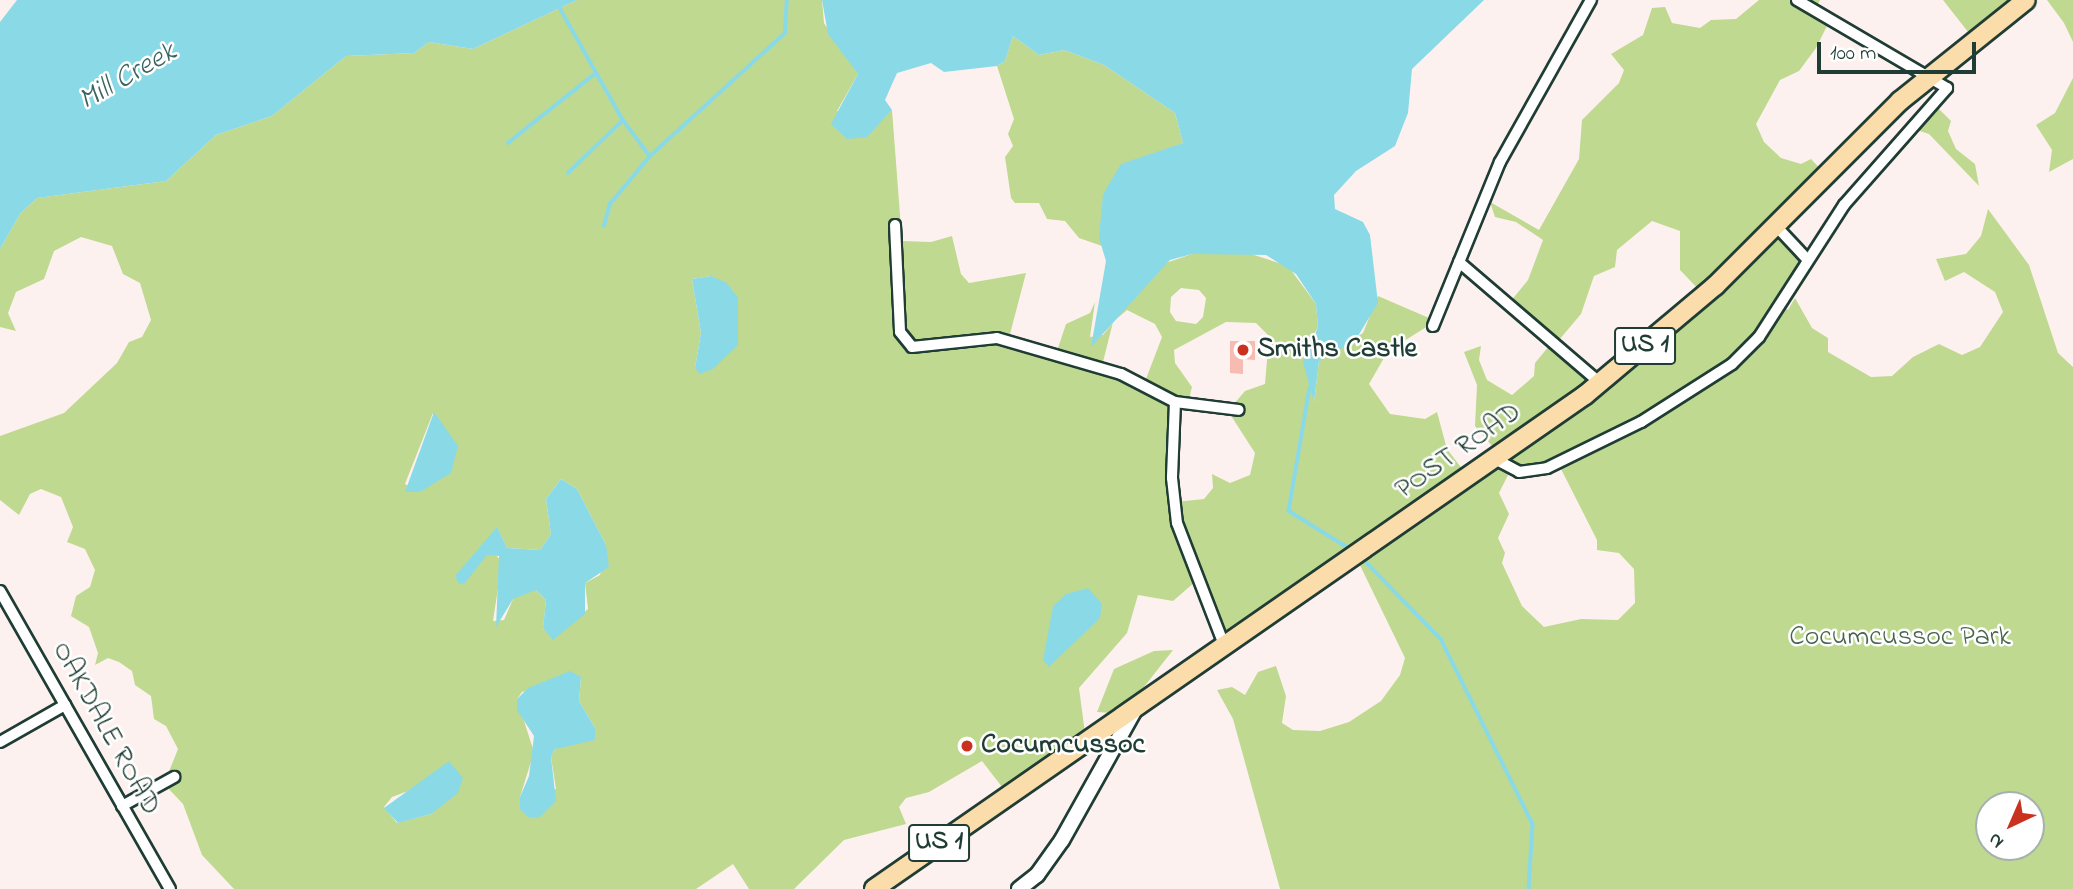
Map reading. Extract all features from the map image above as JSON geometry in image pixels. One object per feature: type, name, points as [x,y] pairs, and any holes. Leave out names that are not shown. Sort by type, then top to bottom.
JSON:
[{"type":"main road","name":"POST ROAD","points":[[874,889],[1495,459],[1600,383],[1777,227],[1928,76],[2026,0]]},
{"type":"street","points":[[1433,326],[1500,162],[1591,0]]},
{"type":"street","points":[[1495,459],[1519,472],[1547,468],[1641,422],[1715,377],[1759,337],[1806,258],[1862,184],[1947,89],[1797,0]]},
{"type":"street","points":[[895,225],[900,331],[907,344],[920,348],[973,339],[1007,340],[1121,374],[1175,402],[1238,410]]},
{"type":"street","points":[[1777,227],[1806,258]]},
{"type":"street","points":[[1459,262],[1600,383]]},
{"type":"street","points":[[1175,402],[1172,478],[1177,523],[1224,645]]},
{"type":"street","name":"OAKDALE ROAD","points":[[0,591],[170,889]]},
{"type":"street","points":[[0,742],[65,705]]},
{"type":"street","points":[[1019,889],[1037,875],[1062,840],[1138,706]]},
{"type":"street","points":[[122,806],[174,777]]},
{"type":"green space","name":"Cocumcussoc Park","points":[[577,0],[822,0],[824,23],[858,74],[837,111],[883,119],[892,110],[902,241],[931,242],[952,236],[961,274],[969,283],[1026,273],[1009,338],[1058,348],[1066,324],[1090,313],[1095,302],[1090,337],[1103,335],[1113,323],[1103,362],[1146,379],[1162,337],[1155,324],[1127,310],[1115,320],[1160,265],[1192,254],[1242,251],[1288,266],[1316,304],[1318,327],[1306,348],[1314,402],[1319,361],[1363,333],[1378,296],[1436,321],[1388,351],[1369,384],[1390,414],[1425,419],[1437,412],[1447,449],[1466,474],[1498,453],[1475,426],[1477,385],[1464,352],[1481,346],[1479,360],[1487,380],[1512,395],[1534,376],[1535,363],[1554,340],[1510,302],[1528,280],[1543,240],[1516,222],[1495,217],[1490,202],[1539,230],[1579,159],[1582,120],[1619,83],[1624,70],[1611,54],[1643,35],[1652,8],[1665,7],[1672,23],[1700,28],[1711,20],[1736,19],[1759,0],[1820,0],[1815,10],[1830,20],[1816,48],[1799,71],[1780,80],[1756,124],[1764,142],[1781,158],[1801,164],[1811,159],[1826,175],[1778,227],[1804,260],[1782,305],[1788,310],[1795,298],[1812,328],[1828,338],[1828,352],[1871,377],[1892,376],[1913,357],[1939,344],[1962,355],[1980,347],[2003,312],[1995,292],[1964,272],[1945,281],[1936,259],[1966,254],[1981,236],[1988,209],[2029,265],[2058,353],[2073,367],[2073,889],[1280,889],[1233,719],[1217,690],[1232,687],[1245,695],[1258,672],[1276,666],[1286,696],[1282,723],[1293,730],[1320,731],[1349,722],[1381,701],[1400,675],[1405,658],[1356,557],[1228,643],[1195,582],[1173,601],[1138,595],[1127,633],[1079,688],[1085,733],[1009,796],[982,761],[929,792],[906,798],[899,807],[906,824],[844,840],[794,889],[749,889],[733,864],[696,889],[234,889],[202,855],[183,804],[164,784],[178,749],[166,726],[154,719],[151,696],[135,685],[132,671],[119,662],[108,658],[95,665],[98,653],[89,627],[71,616],[76,596],[90,587],[95,570],[85,549],[67,542],[73,527],[61,497],[41,489],[30,494],[19,515],[0,500],[0,436],[64,413],[117,363],[129,342],[142,337],[151,320],[140,283],[123,274],[112,246],[81,237],[54,251],[44,279],[16,292],[8,313],[16,331],[0,327],[0,249],[20,214],[37,198],[166,181],[216,135],[272,116],[346,56],[414,53],[429,42],[473,49]],"holes":[[[1652,221],[1680,231],[1680,270],[1705,296],[1604,380],[1559,340],[1581,314],[1594,276],[1615,267],[1617,250]],[[711,276],[713,369],[695,368],[701,333],[692,279]],[[1181,288],[1199,290],[1206,298],[1203,317],[1196,324],[1176,321],[1170,312],[1171,297]],[[1226,322],[1256,323],[1269,336],[1265,384],[1245,391],[1228,411],[1255,453],[1250,475],[1230,483],[1212,474],[1213,488],[1204,499],[1175,502],[1177,403],[1188,403],[1192,387],[1175,363],[1174,350]],[[433,413],[439,477],[420,492],[405,484]],[[1560,467],[1597,540],[1597,550],[1619,553],[1634,569],[1635,603],[1618,620],[1581,619],[1544,627],[1522,606],[1502,563],[1505,553],[1498,538],[1509,514],[1499,493],[1510,471]],[[561,479],[577,489],[606,545],[600,575],[585,583],[588,609],[569,625],[543,629],[546,600],[536,590],[525,591],[513,599],[504,620],[493,621],[502,562],[495,554],[487,555],[497,528],[507,548],[540,550],[551,534],[546,499]],[[581,677],[579,701],[595,728],[555,749],[551,757],[556,789],[520,797],[534,752],[517,699],[522,692]],[[419,787],[446,797],[431,814],[397,823],[384,807],[392,797]]]},
{"type":"green space","points":[[1943,0],[2028,0],[1972,37]]},
{"type":"green space","points":[[2047,0],[2073,0],[2073,42],[2064,23]]},
{"type":"green space","points":[[1013,36],[1039,55],[1064,50],[1104,65],[1175,113],[1183,143],[1117,175],[1103,194],[1102,246],[1079,238],[1065,221],[1047,219],[1039,203],[1015,203],[1011,198],[1005,157],[1013,146],[1008,134],[1014,119],[997,66],[1005,61]]},
{"type":"green space","points":[[2073,78],[2073,159],[2049,172],[2052,150],[2036,125],[2055,113]]},
{"type":"green space","points":[[1935,105],[1951,121],[1948,131],[1956,149],[1975,164],[1979,186],[1929,134],[1914,129]]},
{"type":"green space","points":[[1173,650],[1140,692],[1112,713],[1097,712],[1114,669],[1154,651]]},
{"type":"water","name":"Mill Creek","points":[[17,0],[577,0],[473,49],[429,42],[414,53],[346,56],[272,116],[216,135],[166,181],[37,198],[20,214],[0,249],[0,22]]},
{"type":"water","points":[[822,0],[1484,0],[1412,69],[1408,113],[1395,146],[1356,171],[1334,195],[1335,209],[1363,222],[1370,235],[1378,303],[1355,341],[1319,361],[1314,402],[1303,362],[1318,327],[1316,304],[1296,274],[1266,255],[1192,254],[1170,260],[1091,347],[1106,261],[1099,238],[1103,194],[1121,164],[1183,143],[1175,113],[1104,65],[1064,50],[1039,55],[1013,36],[1005,61],[997,66],[944,72],[931,63],[897,73],[885,100],[892,110],[867,137],[847,139],[831,124],[858,74],[828,34]]},
{"type":"water","points":[[711,276],[727,283],[738,298],[738,345],[713,369],[700,374],[695,368],[701,333],[692,279]]},
{"type":"water","points":[[434,412],[458,446],[451,473],[420,492],[405,492]]},
{"type":"water","points":[[561,479],[577,489],[606,545],[609,567],[585,583],[585,614],[553,640],[543,628],[546,600],[536,590],[513,599],[496,627],[499,556],[487,555],[465,583],[459,584],[455,576],[497,527],[507,548],[540,550],[551,534],[546,499]]},
{"type":"water","points":[[1088,588],[1102,604],[1100,618],[1049,667],[1043,660],[1053,606],[1066,594]]},
{"type":"water","points":[[570,671],[581,677],[579,701],[595,728],[595,740],[555,749],[551,757],[556,801],[539,818],[528,817],[520,809],[520,797],[529,776],[534,736],[517,710],[517,699],[528,688]]},
{"type":"water","points":[[449,761],[463,778],[458,793],[431,814],[398,823],[384,808]]},
{"type":"building","name":"Smiths Castle","points":[[1230,341],[1255,341],[1255,360],[1243,359],[1243,374],[1230,373]]},
{"type":"waterway","points":[[604,226],[610,204],[650,156],[785,33],[787,0]]},
{"type":"waterway","points":[[560,8],[623,120],[650,156]]},
{"type":"waterway","points":[[508,143],[596,73]]},
{"type":"waterway","points":[[568,173],[623,120]]},
{"type":"waterway","points":[[1310,388],[1289,511],[1352,550]]},
{"type":"waterway","points":[[1361,557],[1441,639],[1533,824],[1529,889]]},
{"type":"place","name":"Smiths Castle","points":[[1243,350]]},
{"type":"place","name":"Cocumcussoc","points":[[967,746]]}]
